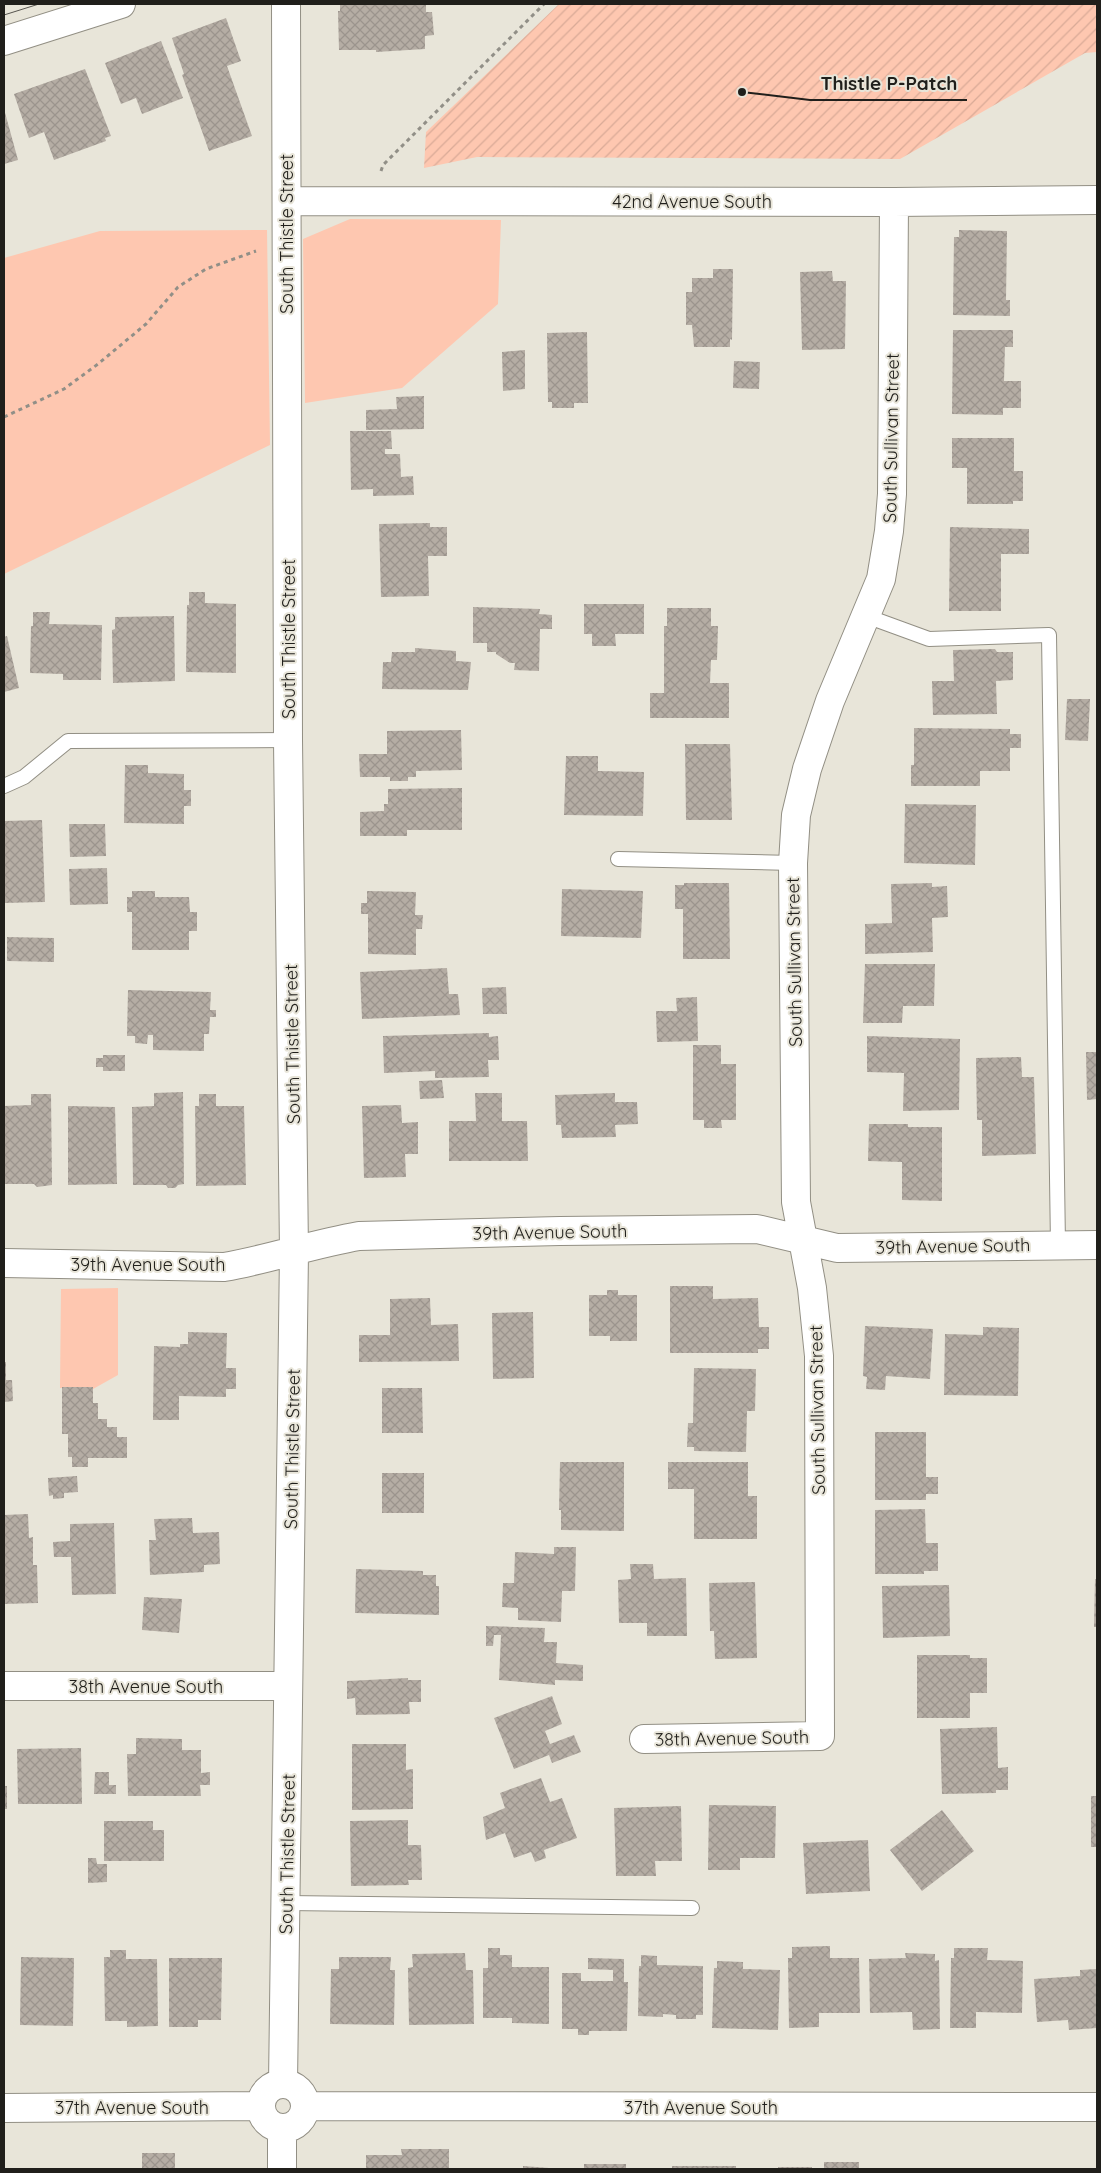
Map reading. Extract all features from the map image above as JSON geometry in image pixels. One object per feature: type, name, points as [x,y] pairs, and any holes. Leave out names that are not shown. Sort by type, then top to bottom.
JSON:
[{"type":"street","points":[[4,41],[120,4]]},
{"type":"street","name":"South Thistle Street","points":[[283,2084],[287,1903],[294,1252],[288,740],[286,4]]},
{"type":"street","name":"42nd Avenue South","points":[[287,201],[894,202],[1097,200]]},
{"type":"street","name":"South Sullivan Street","points":[[820,1736],[819,1356],[812,1288],[796,1202],[793,863],[796,815],[807,769],[830,700],[881,578],[889,531],[892,494],[894,202]]},
{"type":"street","name":"39th Avenue South","points":[[4,1264],[224,1267],[359,1236],[560,1231],[757,1229],[836,1248],[1097,1245]]},
{"type":"street","name":"38th Avenue South","points":[[4,1686],[288,1686]]},
{"type":"street","name":"38th Avenue South","points":[[644,1739],[820,1736]]},
{"type":"street","points":[[283,2084],[293,2086],[299,2090],[303,2096],[305,2106],[303,2117],[299,2122],[293,2126],[282,2128],[272,2126],[267,2122],[261,2106],[265,2093],[270,2088],[283,2084]]},
{"type":"street","name":"37th Avenue South","points":[[4,2108],[261,2106]]},
{"type":"street","name":"37th Avenue South","points":[[305,2106],[1097,2107]]},
{"type":"street","points":[[282,2128],[282,2169]]},
{"type":"lane","points":[[866,616],[929,639],[1049,635],[1058,1244]]},
{"type":"lane","points":[[4,786],[24,777],[68,741],[288,740]]},
{"type":"lane","points":[[618,859],[793,863]]},
{"type":"lane","points":[[287,1903],[692,1908]]},
{"type":"shaded area","points":[[559,4],[1097,4],[1097,52],[1085,53],[900,159],[477,157],[424,168],[426,132]]},
{"type":"shaded area","points":[[350,219],[501,220],[498,304],[402,388],[305,403],[303,239]]},
{"type":"shaded area","points":[[267,230],[270,445],[4,574],[4,258],[100,231]]},
{"type":"shaded area","points":[[118,1288],[118,1375],[93,1389],[60,1388],[61,1289]]},
{"type":"building","points":[[340,4],[426,4],[426,12],[432,12],[434,35],[425,36],[425,49],[376,52],[376,50],[339,50],[338,11],[340,11]]},
{"type":"building","points":[[226,18],[241,61],[227,66],[252,136],[209,151],[182,75],[184,74],[172,38]]},
{"type":"building","points":[[161,41],[183,98],[142,114],[136,98],[121,104],[105,63]]},
{"type":"building","points":[[85,69],[111,136],[105,138],[106,141],[54,160],[44,132],[29,138],[14,94]]},
{"type":"building","points":[[4,109],[18,160],[4,164]]},
{"type":"building","points":[[959,230],[1007,231],[1006,300],[1010,300],[1010,316],[953,315],[954,237],[959,237]]},
{"type":"building","points":[[713,269],[733,269],[732,340],[730,339],[730,347],[694,347],[692,325],[686,325],[686,292],[692,292],[692,278],[713,278]]},
{"type":"building","points":[[832,271],[833,281],[846,281],[845,349],[802,350],[800,272]]},
{"type":"building","points":[[953,330],[1013,330],[1013,347],[1005,347],[1004,381],[1021,381],[1021,408],[1003,408],[1003,415],[952,414]]},
{"type":"building","points":[[587,332],[588,403],[574,403],[574,408],[552,408],[552,402],[548,402],[547,333]]},
{"type":"building","points":[[525,350],[525,389],[503,391],[502,352]]},
{"type":"building","points":[[734,361],[760,362],[759,389],[733,388]]},
{"type":"building","points":[[424,396],[424,429],[366,430],[366,410],[397,409],[396,397]]},
{"type":"building","points":[[350,431],[391,431],[392,449],[385,449],[385,454],[400,454],[401,477],[413,476],[414,495],[373,496],[373,489],[351,490]]},
{"type":"building","points":[[952,438],[1014,438],[1014,471],[1023,471],[1023,501],[1013,501],[1013,504],[967,504],[967,468],[952,468]]},
{"type":"building","points":[[430,523],[430,527],[447,527],[447,556],[428,556],[429,596],[381,597],[379,524]]},
{"type":"building","points":[[950,527],[1029,529],[1029,554],[1001,554],[1001,611],[949,611]]},
{"type":"building","points":[[189,592],[205,592],[205,603],[236,604],[236,673],[186,672],[187,605],[189,605]]},
{"type":"building","points":[[584,604],[644,604],[644,634],[615,634],[616,646],[592,646],[592,634],[584,634]]},
{"type":"building","points":[[473,607],[540,609],[539,614],[552,615],[552,629],[540,629],[539,671],[514,670],[515,663],[510,663],[496,654],[496,652],[487,652],[487,643],[473,643]]},
{"type":"building","points":[[667,608],[711,608],[711,626],[718,626],[717,660],[711,660],[710,683],[729,683],[729,718],[650,718],[650,693],[664,693],[664,626],[667,626]]},
{"type":"building","points":[[33,612],[50,612],[49,624],[102,625],[101,680],[63,680],[63,674],[30,673]]},
{"type":"building","points":[[174,616],[175,681],[113,683],[112,630],[115,629],[115,617]]},
{"type":"building","points":[[7,636],[19,688],[4,692],[4,637]]},
{"type":"building","points":[[415,648],[456,651],[456,661],[471,662],[468,690],[382,689],[383,662],[391,662],[392,652],[415,652]]},
{"type":"building","points":[[995,649],[997,652],[1013,652],[1013,680],[996,681],[997,714],[933,715],[932,681],[954,681],[953,650]]},
{"type":"building","points":[[1067,699],[1090,699],[1088,741],[1065,740]]},
{"type":"building","points":[[914,728],[1010,729],[1010,734],[1021,734],[1021,748],[1010,748],[1010,771],[980,771],[980,786],[911,786],[911,765],[914,765]]},
{"type":"building","points":[[461,730],[462,770],[416,771],[416,777],[408,777],[408,781],[390,781],[390,777],[360,777],[359,754],[387,754],[387,731]]},
{"type":"building","points":[[685,744],[730,744],[732,820],[686,820]]},
{"type":"building","points":[[566,756],[598,756],[598,771],[644,772],[643,816],[564,815]]},
{"type":"building","points":[[125,765],[148,765],[148,773],[184,774],[184,790],[191,790],[191,806],[184,806],[184,824],[124,823]]},
{"type":"building","points":[[462,788],[462,830],[407,830],[407,836],[360,836],[360,812],[384,811],[384,804],[388,804],[388,789]]},
{"type":"building","points":[[905,804],[976,805],[975,865],[904,863]]},
{"type":"building","points":[[42,820],[45,902],[4,903],[4,821]]},
{"type":"building","points":[[69,824],[105,824],[106,856],[70,857]]},
{"type":"building","points":[[107,868],[108,904],[70,905],[69,869]]},
{"type":"building","points":[[684,883],[729,883],[730,959],[683,959],[683,909],[675,909],[675,885],[684,885]]},
{"type":"building","points":[[932,883],[932,887],[947,886],[948,917],[932,918],[933,952],[865,954],[865,924],[892,923],[891,884]]},
{"type":"building","points":[[562,889],[643,891],[641,938],[561,936]]},
{"type":"building","points":[[132,891],[155,891],[155,897],[189,897],[190,912],[197,912],[197,931],[189,931],[189,950],[132,950],[132,912],[127,912],[127,897],[132,897]]},
{"type":"building","points":[[367,891],[416,892],[415,915],[423,915],[422,929],[416,929],[416,955],[368,954],[368,914],[361,914],[361,903],[367,903]]},
{"type":"building","points":[[7,937],[54,938],[54,962],[7,961]]},
{"type":"building","points":[[865,964],[935,964],[934,1006],[903,1006],[902,1023],[863,1023]]},
{"type":"building","points":[[447,968],[449,994],[458,994],[460,1015],[362,1019],[360,972]]},
{"type":"building","points":[[506,987],[507,1014],[483,1014],[482,988]]},
{"type":"building","points":[[128,990],[211,992],[210,1010],[216,1010],[216,1017],[210,1017],[209,1034],[204,1034],[204,1051],[153,1050],[153,1035],[148,1035],[147,1044],[135,1043],[135,1036],[127,1036]]},
{"type":"building","points":[[697,997],[698,1041],[657,1042],[656,1011],[677,1011],[676,998]]},
{"type":"building","points":[[489,1033],[489,1037],[498,1036],[499,1060],[488,1060],[489,1077],[435,1078],[435,1071],[384,1073],[383,1036]]},
{"type":"building","points":[[867,1036],[960,1039],[959,1110],[903,1111],[904,1073],[867,1072]]},
{"type":"building","points":[[693,1045],[721,1045],[721,1064],[736,1064],[736,1120],[721,1120],[722,1128],[704,1128],[704,1120],[693,1120]]},
{"type":"building","points":[[1086,1052],[1097,1052],[1097,1099],[1087,1100]]},
{"type":"building","points":[[103,1055],[125,1055],[125,1071],[103,1071],[103,1067],[96,1067],[96,1058],[103,1058]]},
{"type":"building","points":[[1021,1057],[1022,1077],[1034,1077],[1036,1154],[982,1156],[982,1120],[977,1120],[976,1058]]},
{"type":"building","points":[[442,1080],[444,1098],[420,1099],[419,1081]]},
{"type":"building","points":[[183,1092],[184,1184],[178,1185],[175,1188],[168,1188],[166,1185],[133,1185],[132,1107],[154,1106],[154,1093]]},
{"type":"building","points":[[475,1093],[502,1093],[502,1121],[527,1121],[528,1161],[449,1161],[449,1121],[476,1121]]},
{"type":"building","points":[[615,1093],[615,1102],[637,1102],[638,1124],[615,1125],[616,1137],[562,1138],[561,1125],[556,1125],[555,1095]]},
{"type":"building","points":[[31,1094],[51,1094],[52,1185],[37,1187],[34,1184],[4,1184],[4,1106],[31,1105]]},
{"type":"building","points":[[199,1094],[216,1094],[216,1106],[244,1106],[246,1185],[196,1186],[195,1106],[199,1106]]},
{"type":"building","points":[[401,1105],[402,1123],[418,1122],[418,1154],[405,1154],[406,1177],[364,1178],[362,1106]]},
{"type":"building","points":[[68,1106],[115,1107],[117,1184],[68,1185]]},
{"type":"building","points":[[869,1124],[908,1124],[908,1127],[942,1127],[942,1201],[902,1200],[902,1162],[868,1161]]},
{"type":"building","points":[[670,1286],[713,1286],[713,1299],[758,1298],[759,1327],[769,1327],[769,1349],[758,1349],[758,1353],[670,1353]]},
{"type":"building","points":[[607,1290],[618,1290],[618,1295],[637,1295],[637,1341],[610,1341],[610,1336],[589,1336],[589,1295],[607,1295]]},
{"type":"building","points":[[430,1298],[431,1325],[458,1324],[459,1361],[359,1362],[359,1335],[390,1335],[390,1299]]},
{"type":"building","points":[[533,1312],[534,1378],[493,1379],[492,1313]]},
{"type":"building","points":[[865,1326],[933,1329],[930,1379],[886,1376],[885,1390],[866,1389],[867,1377],[863,1376]]},
{"type":"building","points":[[983,1327],[1019,1328],[1018,1396],[944,1395],[945,1334],[983,1335]]},
{"type":"building","points":[[188,1332],[227,1333],[226,1368],[236,1368],[236,1389],[226,1389],[226,1397],[179,1396],[179,1420],[153,1420],[154,1346],[180,1347],[180,1344],[188,1344]]},
{"type":"building","points":[[4,1362],[6,1362],[6,1380],[12,1380],[13,1401],[4,1402]]},
{"type":"building","points":[[694,1368],[756,1369],[755,1411],[747,1411],[746,1452],[694,1451],[694,1447],[687,1447],[688,1423],[693,1423]]},
{"type":"building","points":[[62,1387],[93,1387],[93,1403],[98,1403],[98,1419],[107,1419],[107,1427],[117,1427],[117,1437],[127,1437],[127,1458],[88,1458],[88,1467],[72,1467],[72,1457],[68,1457],[68,1434],[62,1434]]},
{"type":"building","points":[[382,1388],[422,1388],[423,1433],[382,1433]]},
{"type":"building","points":[[875,1432],[926,1432],[926,1477],[938,1477],[938,1494],[926,1494],[926,1500],[875,1500]]},
{"type":"building","points":[[560,1462],[624,1462],[624,1531],[561,1530],[561,1510],[559,1510]]},
{"type":"building","points":[[668,1462],[748,1462],[748,1496],[757,1496],[757,1539],[694,1539],[694,1489],[668,1489]]},
{"type":"building","points":[[382,1473],[424,1473],[424,1513],[382,1513]]},
{"type":"building","points":[[77,1476],[78,1492],[64,1493],[64,1498],[53,1499],[53,1495],[49,1496],[48,1478]]},
{"type":"building","points":[[925,1509],[926,1543],[938,1543],[938,1571],[924,1571],[924,1574],[875,1574],[875,1510]]},
{"type":"building","points":[[28,1514],[29,1538],[33,1537],[33,1565],[37,1565],[38,1603],[4,1604],[4,1515]]},
{"type":"building","points":[[192,1518],[193,1533],[219,1532],[220,1564],[204,1565],[204,1572],[150,1575],[149,1540],[156,1540],[154,1519]]},
{"type":"building","points":[[114,1523],[116,1594],[72,1595],[71,1557],[54,1557],[53,1542],[70,1541],[70,1524]]},
{"type":"building","points":[[554,1547],[576,1547],[575,1591],[562,1591],[561,1622],[518,1620],[518,1608],[502,1607],[503,1583],[514,1583],[515,1552],[554,1554]]},
{"type":"building","points":[[630,1564],[653,1564],[654,1579],[686,1578],[687,1636],[647,1636],[647,1623],[619,1623],[618,1580],[631,1579]]},
{"type":"building","points":[[356,1569],[423,1571],[423,1575],[436,1575],[436,1586],[439,1586],[439,1615],[355,1613]]},
{"type":"building","points":[[1095,1579],[1097,1579],[1097,1627],[1094,1627]]},
{"type":"building","points":[[755,1582],[757,1658],[715,1659],[714,1631],[710,1631],[709,1583]]},
{"type":"building","points":[[949,1585],[950,1636],[883,1638],[882,1586]]},
{"type":"building","points":[[144,1597],[182,1599],[179,1633],[142,1630]]},
{"type":"building","points":[[486,1626],[545,1628],[544,1642],[557,1642],[556,1663],[583,1665],[583,1681],[555,1680],[555,1685],[499,1680],[501,1635],[494,1635],[493,1646],[486,1646]]},
{"type":"building","points":[[917,1655],[970,1655],[970,1658],[987,1658],[987,1693],[970,1693],[970,1718],[917,1718]]},
{"type":"building","points":[[408,1678],[408,1680],[421,1680],[421,1702],[409,1702],[410,1714],[356,1715],[355,1698],[347,1699],[347,1681]]},
{"type":"building","points":[[552,1696],[562,1724],[545,1731],[550,1744],[574,1735],[581,1752],[552,1763],[549,1755],[514,1769],[494,1718]]},
{"type":"building","points":[[997,1727],[998,1768],[1008,1767],[1008,1790],[996,1790],[996,1793],[942,1794],[940,1729]]},
{"type":"building","points":[[136,1738],[182,1739],[182,1750],[201,1750],[201,1773],[210,1772],[210,1785],[200,1785],[201,1796],[128,1796],[127,1754],[136,1754]]},
{"type":"building","points":[[352,1744],[406,1744],[406,1770],[413,1769],[413,1809],[352,1810]]},
{"type":"building","points":[[81,1748],[82,1804],[18,1804],[17,1749]]},
{"type":"building","points":[[95,1772],[109,1772],[109,1785],[116,1785],[116,1794],[94,1794]]},
{"type":"building","points":[[541,1778],[550,1802],[562,1798],[577,1838],[544,1850],[546,1858],[535,1862],[531,1852],[514,1858],[505,1833],[486,1840],[483,1817],[505,1808],[500,1793]]},
{"type":"building","points":[[4,1786],[7,1786],[7,1809],[4,1809]]},
{"type":"building","points":[[1091,1796],[1097,1796],[1097,1847],[1091,1847]]},
{"type":"building","points":[[709,1805],[776,1806],[775,1858],[740,1858],[740,1870],[708,1870]]},
{"type":"building","points":[[681,1806],[682,1861],[655,1861],[656,1876],[616,1876],[614,1808]]},
{"type":"building","points":[[942,1810],[974,1851],[922,1891],[890,1850]]},
{"type":"building","points":[[408,1820],[408,1845],[421,1845],[422,1880],[408,1880],[409,1885],[351,1886],[350,1821]]},
{"type":"building","points":[[104,1821],[153,1821],[153,1830],[164,1830],[164,1861],[104,1861]]},
{"type":"building","points":[[868,1840],[870,1891],[806,1894],[803,1843]]},
{"type":"building","points":[[88,1858],[96,1858],[97,1864],[107,1864],[107,1882],[88,1883]]},
{"type":"building","points":[[830,1946],[830,1958],[859,1958],[860,2013],[819,2013],[819,2027],[789,2028],[788,1958],[792,1958],[792,1947]]},
{"type":"building","points":[[488,1948],[500,1948],[500,1955],[512,1955],[512,1967],[549,1967],[549,2024],[512,2023],[512,2018],[483,2018],[483,1968],[488,1968]]},
{"type":"building","points":[[954,1948],[988,1948],[987,1960],[1023,1961],[1022,2013],[976,2012],[976,2028],[950,2028],[951,1958],[954,1958]]},
{"type":"building","points":[[110,1950],[126,1950],[126,1959],[157,1959],[158,2026],[127,2027],[127,2021],[105,2021],[104,1957],[110,1957]]},
{"type":"building","points":[[465,1953],[466,1970],[473,1970],[474,2024],[409,2025],[408,1968],[413,1967],[412,1954]]},
{"type":"building","points":[[905,1953],[935,1954],[935,1961],[939,1960],[940,2029],[913,2030],[912,2012],[870,2013],[869,1959],[906,1958]]},
{"type":"building","points":[[641,1955],[657,1956],[657,1965],[703,1966],[703,2015],[696,2015],[696,2019],[676,2019],[676,2015],[663,2014],[663,2017],[638,2016]]},
{"type":"building","points":[[21,1957],[74,1958],[73,2026],[20,2025]]},
{"type":"building","points":[[339,1957],[391,1957],[390,1970],[395,1970],[394,2025],[330,2024],[331,1969],[339,1969]]},
{"type":"building","points":[[169,1958],[222,1958],[221,2020],[198,2020],[198,2027],[169,2027]]},
{"type":"building","points":[[588,1958],[624,1959],[624,1982],[628,1982],[627,2031],[589,2031],[589,2035],[578,2035],[578,2029],[562,2029],[562,1973],[581,1973],[581,1981],[613,1981],[613,1970],[588,1969]]},
{"type":"building","points":[[717,1961],[743,1962],[743,1969],[780,1970],[778,2030],[712,2028],[714,1968],[717,1968]]},
{"type":"building","points":[[1097,1969],[1097,2028],[1069,2030],[1068,2020],[1037,2022],[1034,1979],[1080,1976],[1080,1970]]},
{"type":"building","points":[[401,2149],[449,2149],[449,2169],[366,2169],[366,2155],[402,2155]]},
{"type":"building","points":[[142,2153],[175,2153],[175,2169],[142,2169]]},
{"type":"building","points":[[824,2162],[859,2162],[859,2169],[824,2169]]},
{"type":"building","points":[[584,2164],[626,2164],[626,2169],[584,2169]]},
{"type":"building","points":[[523,2166],[549,2168],[549,2169],[523,2169]]},
{"type":"building","points":[[672,2166],[736,2166],[736,2169],[672,2169]]},
{"type":"building","points":[[778,2167],[812,2167],[812,2169],[778,2169]]},
{"type":"tram line","points":[[4,15],[39,4]]},
{"type":"place","name":"Thistle P-Patch","points":[[742,92]]}]
